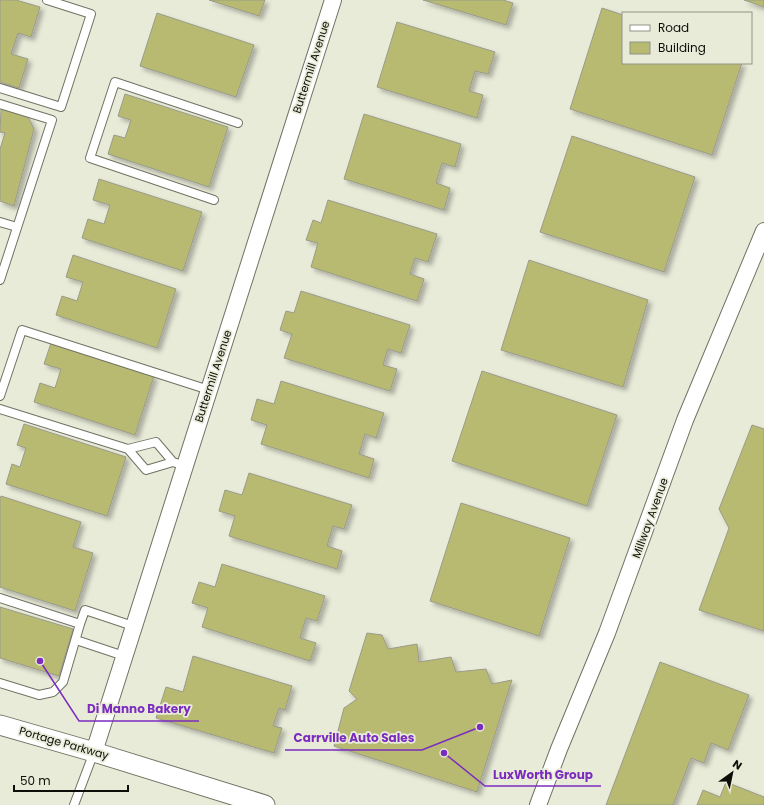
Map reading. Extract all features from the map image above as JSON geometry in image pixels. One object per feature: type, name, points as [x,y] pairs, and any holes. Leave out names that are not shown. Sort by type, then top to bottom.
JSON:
[{"type":"street","name":"Buttermill Avenue","points":[[94,752],[133,626],[179,464],[209,390],[333,0]]},
{"type":"street","name":"Millway Avenue","points":[[538,805],[559,749],[607,634],[685,420],[764,231]]},
{"type":"street","name":"Portage Parkway","points":[[0,725],[94,752],[265,805]]},
{"type":"lane","points":[[0,88],[61,107],[91,14],[47,0]]},
{"type":"lane","points":[[214,200],[90,158],[115,82],[238,123]]},
{"type":"lane","points":[[0,104],[52,120],[0,280]]},
{"type":"lane","points":[[0,222],[17,227]]},
{"type":"lane","points":[[1,392],[22,330],[209,390]]},
{"type":"lane","points":[[0,409],[128,449],[156,442],[179,464]]},
{"type":"lane","points":[[128,449],[146,470],[179,464]]},
{"type":"lane","points":[[0,598],[80,624]]},
{"type":"lane","points":[[0,683],[39,695],[53,692],[62,682],[85,610],[133,626]]},
{"type":"lane","points":[[76,640],[124,656]]},
{"type":"lane","points":[[74,805],[94,752]]},
{"type":"building","points":[[0,0],[16,0],[40,7],[31,37],[18,33],[11,54],[28,59],[19,88],[0,82]]},
{"type":"building","points":[[209,0],[265,0],[259,16]]},
{"type":"building","points":[[423,0],[503,0],[513,3],[506,25]]},
{"type":"building","points":[[744,0],[764,0],[764,7]]},
{"type":"building","points":[[602,8],[622,15],[622,64],[742,64],[712,155],[570,109]]},
{"type":"building","points":[[157,13],[254,45],[236,97],[140,66]]},
{"type":"building","points":[[397,22],[495,52],[488,74],[475,71],[469,91],[483,95],[477,118],[377,87]]},
{"type":"building","points":[[125,94],[228,127],[209,187],[108,154],[114,135],[125,138],[131,120],[118,116]]},
{"type":"building","points":[[1,109],[28,117],[34,129],[14,206],[0,201],[0,149],[5,133],[0,132]]},
{"type":"building","points":[[364,114],[461,144],[455,167],[442,163],[436,183],[450,188],[444,210],[344,179]]},
{"type":"building","points":[[572,136],[695,177],[664,272],[540,232]]},
{"type":"building","points":[[99,179],[202,212],[183,271],[82,238],[88,219],[104,224],[110,205],[93,200]]},
{"type":"building","points":[[328,200],[437,234],[428,262],[415,258],[410,274],[424,279],[417,301],[311,267],[318,243],[306,240],[313,220],[321,223]]},
{"type":"building","points":[[73,255],[176,289],[157,348],[56,315],[62,296],[77,301],[83,282],[66,277]]},
{"type":"building","points":[[529,260],[648,300],[623,387],[501,350]]},
{"type":"building","points":[[301,291],[410,325],[401,353],[388,349],[383,365],[397,369],[390,391],[284,358],[292,334],[280,330],[286,311],[294,313]]},
{"type":"building","points":[[51,343],[154,376],[135,435],[34,402],[40,383],[55,388],[61,369],[44,364]]},
{"type":"building","points":[[482,371],[617,415],[587,506],[452,461]]},
{"type":"building","points":[[281,381],[384,413],[376,438],[365,434],[359,454],[374,459],[369,478],[261,444],[267,425],[251,420],[257,399],[274,404]]},
{"type":"building","points":[[24,424],[126,457],[107,516],[6,484],[12,464],[20,467],[26,448],[17,445]]},
{"type":"building","points":[[752,425],[764,429],[764,631],[699,610],[729,528],[719,509]]},
{"type":"building","points":[[249,473],[352,505],[344,529],[333,526],[327,546],[342,551],[337,569],[229,536],[235,516],[219,511],[225,490],[242,495]]},
{"type":"building","points":[[1,496],[81,522],[73,547],[93,553],[75,611],[0,587]]},
{"type":"building","points":[[461,503],[570,538],[539,636],[430,601]]},
{"type":"building","points":[[222,564],[325,596],[317,621],[306,618],[300,638],[316,643],[310,661],[202,627],[208,608],[192,603],[199,582],[215,587]]},
{"type":"building","points":[[0,607],[73,629],[59,676],[0,658]]},
{"type":"building","points":[[367,633],[382,635],[388,649],[417,644],[419,662],[451,657],[456,672],[486,669],[492,684],[512,680],[477,792],[334,746],[344,708],[357,699],[349,691]]},
{"type":"building","points":[[193,656],[292,686],[285,710],[279,708],[273,726],[282,728],[274,753],[156,718],[166,687],[183,692]]},
{"type":"building","points":[[660,662],[749,695],[728,750],[711,743],[704,763],[691,758],[673,805],[606,805]]},
{"type":"building","points":[[726,782],[764,797],[764,805],[697,805],[703,790],[720,797]]},
{"type":"place","name":"Di Manno Bakery","points":[[40,661]]},
{"type":"place","name":"Carrville Auto Sales","points":[[480,727]]},
{"type":"place","name":"LuxWorth Group","points":[[444,753]]}]
